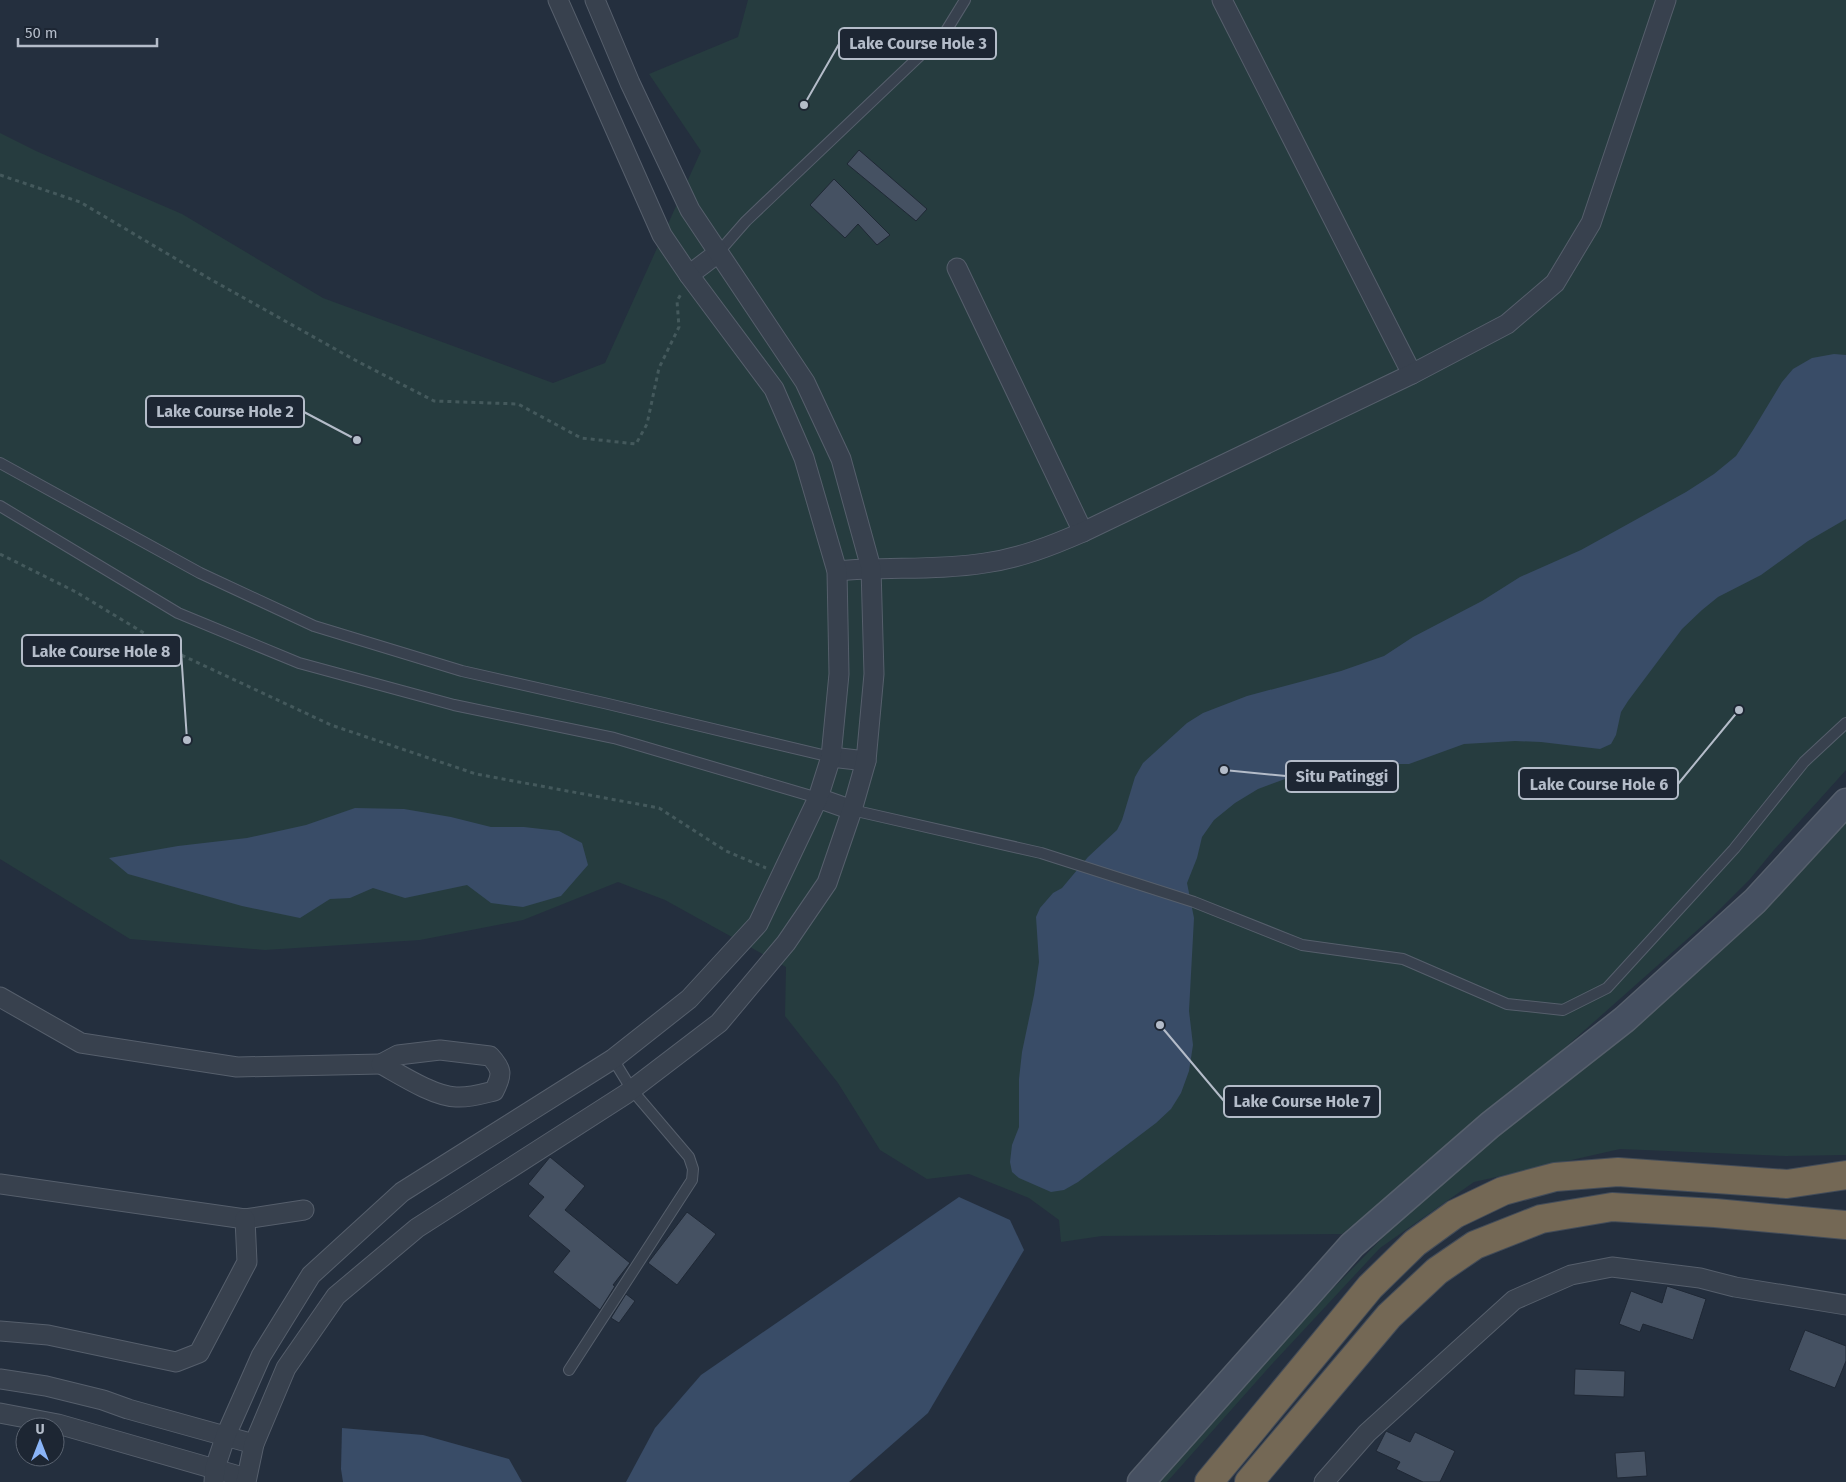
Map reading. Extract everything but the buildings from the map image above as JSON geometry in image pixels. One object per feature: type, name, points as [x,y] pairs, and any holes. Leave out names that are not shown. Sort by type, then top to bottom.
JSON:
[{"type":"highway","points":[[1209,1482],[1370,1287],[1415,1243],[1455,1214],[1503,1191],[1555,1177],[1618,1172],[1846,1190]]},
{"type":"highway","points":[[1787,1184],[1846,1175]]},
{"type":"highway","points":[[1249,1482],[1389,1316],[1437,1271],[1475,1245],[1540,1219],[1612,1207],[1715,1213],[1846,1225]]},
{"type":"main road","points":[[1141,1482],[1352,1245],[1490,1125],[1625,1019],[1755,901],[1846,802]]},
{"type":"street","points":[[214,1475],[226,1435],[261,1356],[311,1275],[402,1192],[613,1059],[689,999],[758,924],[818,798],[831,757],[839,674],[837,571],[804,458],[774,389],[689,275],[662,235],[558,0]]},
{"type":"street","points":[[0,1413],[58,1424],[121,1441],[214,1475],[246,1480],[254,1444],[286,1368],[336,1296],[417,1228],[632,1090],[719,1022],[786,943],[827,883],[852,810],[866,761],[874,674],[871,568],[841,459],[805,382],[686,202],[630,83],[595,0]]},
{"type":"street","points":[[1222,0],[1412,374]]},
{"type":"street","points":[[837,571],[871,568],[944,568],[986,563],[1040,550],[1083,532],[1412,374],[1506,324],[1555,283],[1591,223],[1666,0]]},
{"type":"street","points":[[689,275],[718,253]]},
{"type":"street","points":[[957,268],[1083,532]]},
{"type":"street","points":[[831,757],[866,761]]},
{"type":"street","points":[[818,798],[852,810]]},
{"type":"street","points":[[1,999],[81,1043],[237,1067],[381,1064],[398,1055],[440,1050],[490,1056],[499,1066],[501,1079],[494,1091],[455,1098],[422,1087],[381,1064]]},
{"type":"street","points":[[0,1184],[245,1219],[304,1210]]},
{"type":"street","points":[[0,1331],[48,1335],[176,1362],[199,1353],[247,1262],[245,1219]]},
{"type":"street","points":[[1324,1482],[1367,1433],[1514,1300],[1570,1275],[1612,1267],[1700,1278],[1735,1287],[1846,1305]]},
{"type":"street","points":[[0,1379],[56,1388],[254,1444]]},
{"type":"street","points":[[121,1441],[128,1409]]},
{"type":"lane","points":[[718,253],[746,221],[946,31],[965,0]]},
{"type":"lane","points":[[0,463],[200,573],[314,626],[462,671],[831,757]]},
{"type":"lane","points":[[0,506],[178,613],[299,662],[454,705],[614,738],[818,798]]},
{"type":"lane","points":[[852,810],[1041,853],[1194,902],[1302,945],[1403,958],[1506,1004],[1562,1010],[1607,988],[1734,849],[1804,762],[1846,723]]},
{"type":"lane","points":[[569,1370],[692,1180],[693,1169],[689,1157],[632,1090],[613,1059]]},
{"type":"path","points":[[0,175],[80,202],[210,279],[353,359],[434,401],[518,404],[581,438],[636,444],[647,424],[659,368],[679,327],[677,301],[689,275]]},
{"type":"path","points":[[0,554],[76,592],[177,653],[331,725],[476,774],[659,808],[726,851],[782,875]]},
{"type":"green space","points":[[748,0],[1846,0],[1846,770],[1750,879],[1711,918],[1497,1108],[1342,1234],[1102,1236],[1061,1242],[1059,1220],[1029,1198],[969,1174],[927,1179],[880,1150],[838,1083],[785,1016],[786,967],[665,900],[618,882],[523,920],[420,940],[265,950],[130,939],[0,859],[0,133],[36,151],[182,214],[323,298],[553,383],[605,363],[701,151],[649,74],[738,37]]},
{"type":"green space","points":[[1846,812],[1846,1155],[1786,1156],[1620,1149],[1474,1182],[1380,1248],[1272,1364],[1167,1482],[1157,1482],[1266,1357],[1440,1179]]},
{"type":"water","points":[[1834,354],[1846,355],[1846,519],[1808,541],[1761,575],[1718,597],[1682,629],[1621,712],[1616,735],[1611,744],[1600,749],[1515,741],[1464,744],[1409,764],[1326,764],[1258,789],[1235,803],[1214,820],[1202,837],[1197,858],[1187,883],[1194,918],[1189,1011],[1193,1045],[1189,1071],[1181,1093],[1171,1109],[1156,1123],[1078,1182],[1064,1190],[1051,1192],[1019,1178],[1012,1172],[1010,1162],[1012,1145],[1019,1127],[1019,1079],[1022,1052],[1039,962],[1036,917],[1040,908],[1053,893],[1062,888],[1088,857],[1117,830],[1122,820],[1135,777],[1143,763],[1187,723],[1203,713],[1247,696],[1341,671],[1384,656],[1413,637],[1482,601],[1520,577],[1581,550],[1686,492],[1714,474],[1736,456],[1782,382],[1793,369],[1812,358]]},
{"type":"water","points":[[355,808],[404,809],[451,817],[491,827],[524,827],[559,831],[582,843],[588,865],[561,896],[523,907],[491,903],[467,885],[405,898],[373,888],[350,898],[330,899],[300,918],[242,906],[128,874],[109,858],[178,846],[247,838],[306,825]]},
{"type":"water","points":[[959,1197],[1010,1220],[1024,1250],[928,1413],[849,1482],[626,1482],[655,1428],[701,1375]]},
{"type":"water","points":[[342,1428],[423,1435],[509,1459],[522,1482],[343,1482],[341,1469]]},
{"type":"place","name":"Lake Course Hole 3","points":[[804,105]]},
{"type":"place","name":"Lake Course Hole 2","points":[[357,440]]},
{"type":"place","name":"Lake Course Hole 6","points":[[1739,710]]},
{"type":"place","name":"Lake Course Hole 8","points":[[187,740]]},
{"type":"place","name":"Situ Patinggi","points":[[1224,770]]},
{"type":"place","name":"Lake Course Hole 7","points":[[1160,1025]]}]
